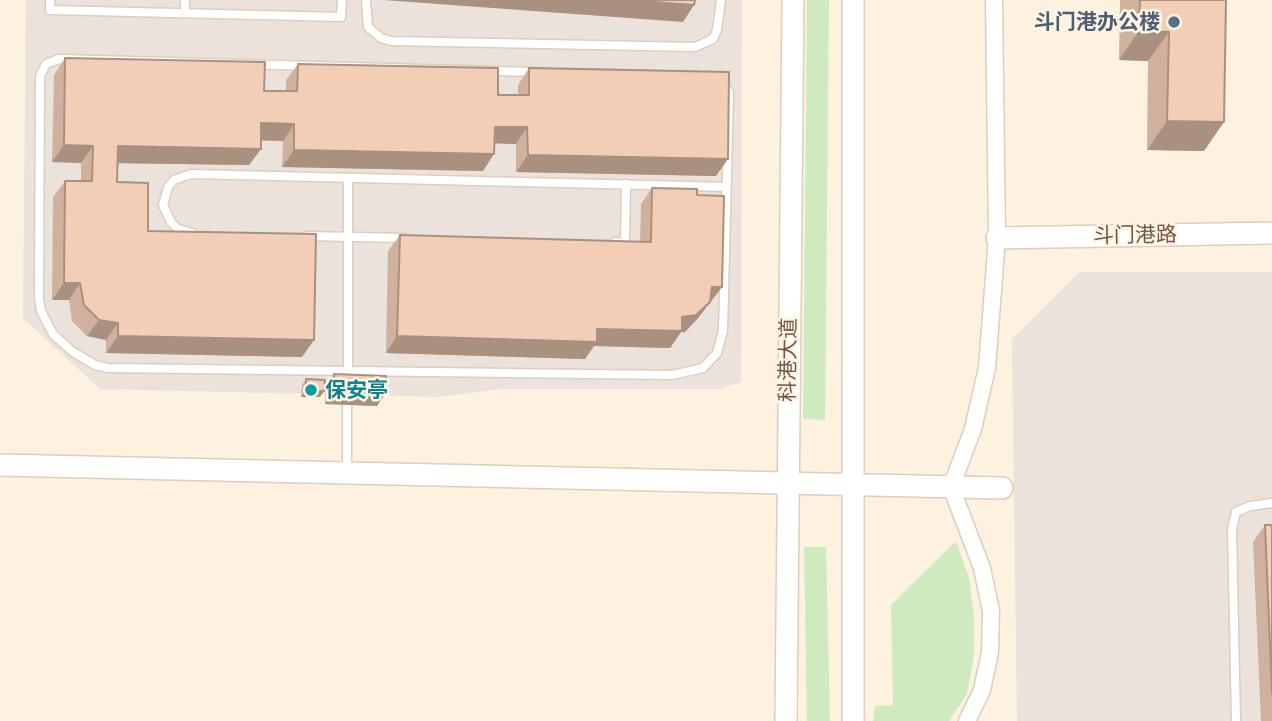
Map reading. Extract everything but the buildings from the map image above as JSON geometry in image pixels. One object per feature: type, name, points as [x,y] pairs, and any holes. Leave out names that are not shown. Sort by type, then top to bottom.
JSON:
[{"type":"street","name":"科港大道","points":[[786,721],[786,483],[793,0]]},
{"type":"street","points":[[853,0],[853,721]]},
{"type":"street","points":[[967,721],[982,690],[990,652],[991,611],[982,568],[951,487],[973,429],[987,368],[997,238],[994,0]]},
{"type":"street","name":"斗门港路","points":[[997,238],[1272,233]]},
{"type":"street","points":[[0,465],[1002,488]]},
{"type":"lane","points":[[50,0],[50,10],[341,17],[342,0]]},
{"type":"lane","points":[[185,0],[185,13]]},
{"type":"lane","points":[[366,0],[368,27],[374,34],[391,41],[695,47],[712,38],[717,30],[721,0]]},
{"type":"lane","points":[[59,59],[708,75],[723,80],[729,93],[723,331],[717,352],[703,368],[672,375],[348,371],[108,368],[84,359],[62,343],[46,323],[39,298],[40,76],[46,64],[59,59]]},
{"type":"lane","points":[[202,233],[178,229],[165,214],[164,195],[174,180],[183,176],[727,187]]},
{"type":"lane","points":[[347,473],[348,178]]},
{"type":"lane","points":[[611,242],[625,243],[626,184]]},
{"type":"lane","points":[[295,235],[417,238]]},
{"type":"lane","points":[[1236,721],[1232,529],[1236,512],[1250,506],[1272,503]]},
{"type":"shaded area","points":[[26,0],[742,0],[741,382],[720,389],[500,389],[440,397],[100,389],[23,318]]},
{"type":"shaded area","points":[[1079,272],[1272,272],[1272,721],[1017,721],[1012,339]]},
{"type":"green space","points":[[807,0],[829,0],[825,420],[803,419]]},
{"type":"green space","points":[[956,541],[969,578],[974,617],[974,655],[967,694],[949,721],[873,721],[875,706],[893,705],[891,605]]},
{"type":"green space","points":[[804,547],[826,547],[830,721],[807,721]]},
{"type":"place","name":"斗门港办公楼","points":[[1174,22]]},
{"type":"place","name":"保安亭","points":[[311,390]]}]
